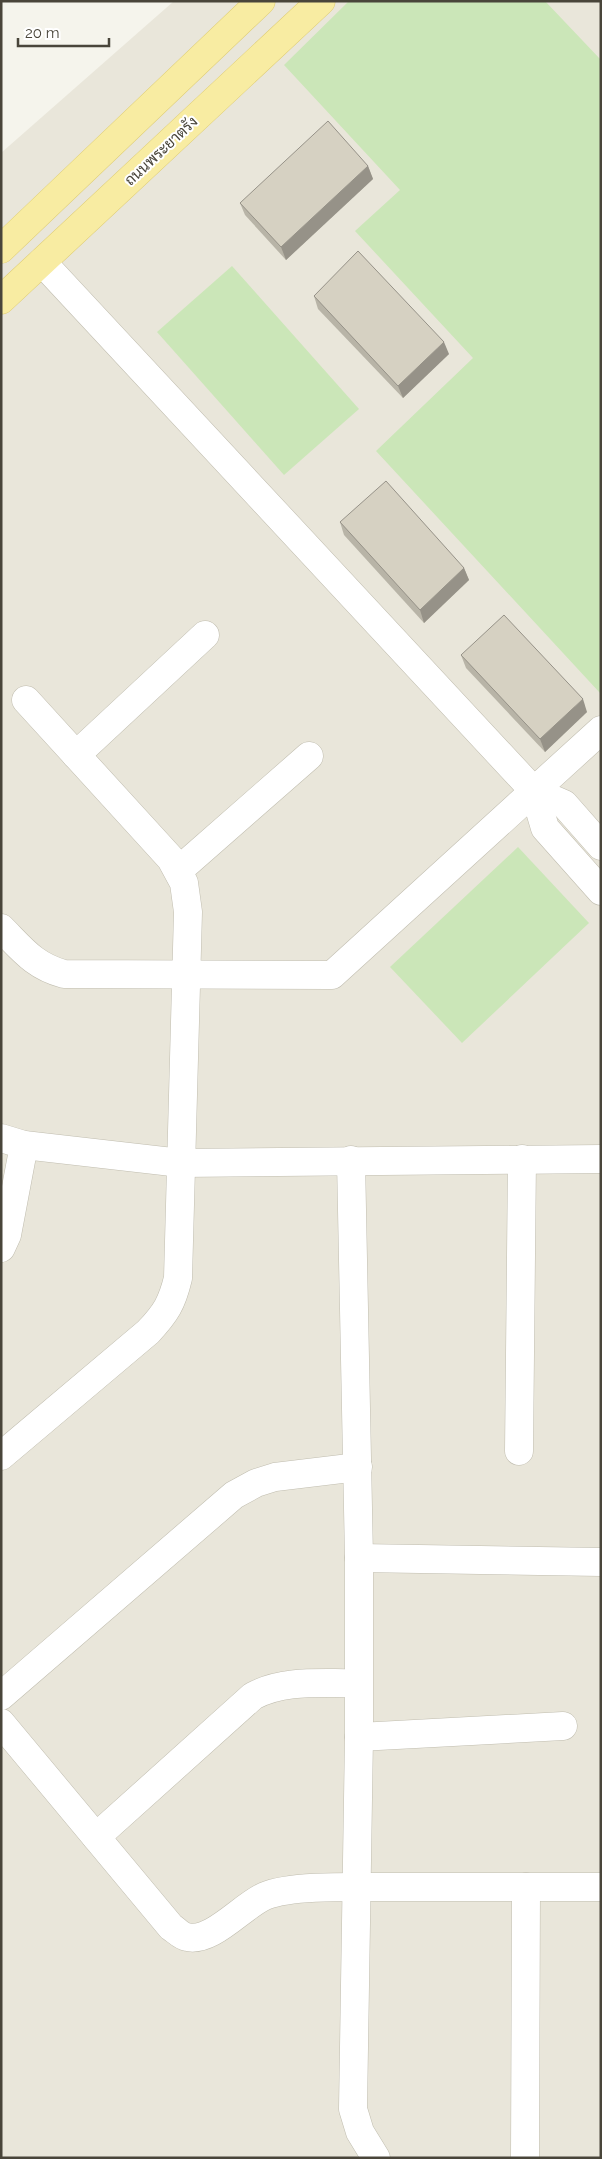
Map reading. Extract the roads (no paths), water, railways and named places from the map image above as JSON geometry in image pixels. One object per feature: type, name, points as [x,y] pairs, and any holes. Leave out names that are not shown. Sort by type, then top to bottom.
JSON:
[{"type":"main road","points":[[1,249],[261,1]]},
{"type":"main road","name":"ถนนพระยาตรัง","points":[[1,300],[321,1]]},
{"type":"street","points":[[42,262],[534,791],[564,804],[601,846]]},
{"type":"street","points":[[76,755],[205,635]]},
{"type":"street","points":[[1,1456],[148,1332],[164,1316],[173,1300],[178,1278],[188,896],[179,870],[26,700]]},
{"type":"street","points":[[1,928],[33,960],[46,969],[64,974],[332,975],[601,730]]},
{"type":"street","points":[[179,870],[309,756]]},
{"type":"street","points":[[534,791],[545,828],[601,891]]},
{"type":"street","points":[[1,1248],[7,1235],[13,1142],[181,1163],[601,1159]]},
{"type":"street","points":[[351,1160],[359,1558],[359,1736],[353,2109],[360,2132],[376,2158]]},
{"type":"street","points":[[520,1451],[522,1160]]},
{"type":"street","points":[[1,1696],[234,1495],[256,1483],[275,1477],[358,1467]]},
{"type":"street","points":[[359,1558],[601,1562]]},
{"type":"street","points":[[96,1837],[253,1696],[283,1684],[358,1683]]},
{"type":"street","points":[[1,1723],[171,1927],[186,1937],[200,1938],[215,1931],[250,1903],[268,1895],[290,1891],[356,1887],[601,1887]]},
{"type":"street","points":[[359,1736],[563,1726]]},
{"type":"street","points":[[525,2158],[526,1887]]}]
